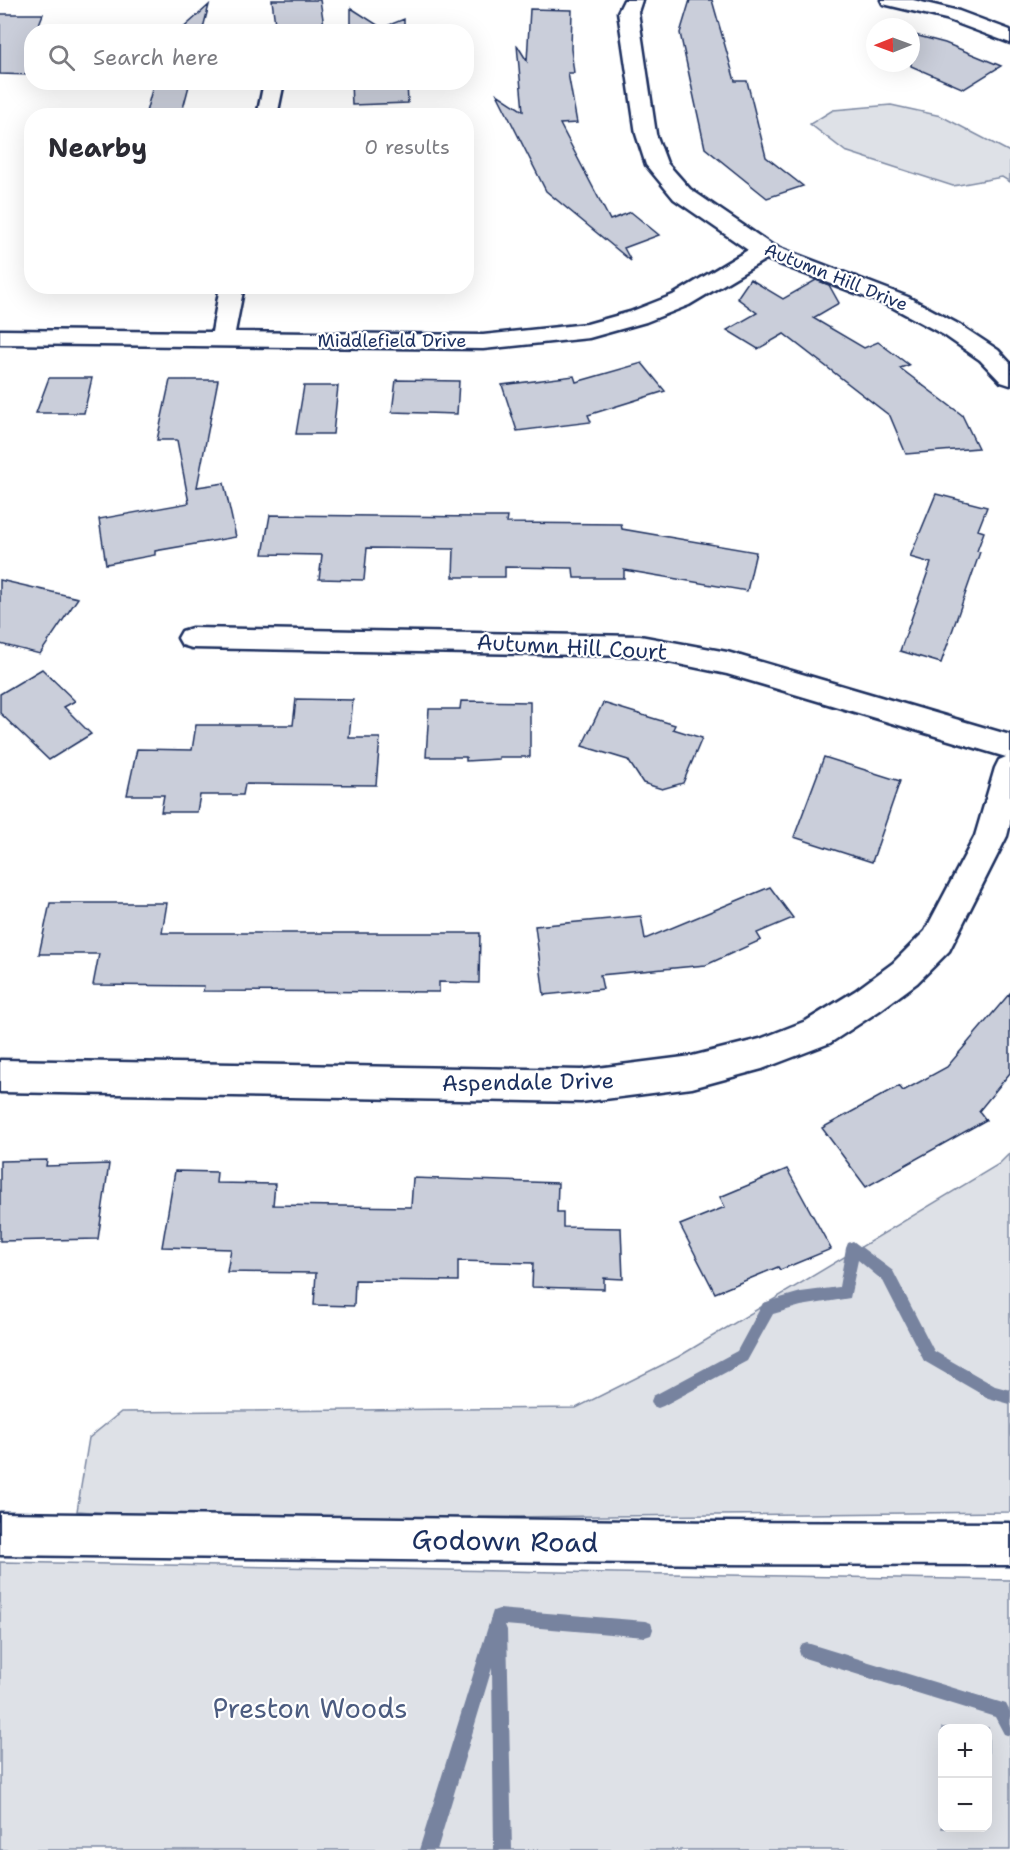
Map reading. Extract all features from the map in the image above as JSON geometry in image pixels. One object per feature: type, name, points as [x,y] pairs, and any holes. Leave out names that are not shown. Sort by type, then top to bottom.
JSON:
[{"type":"street","name":"Autumn Hill Drive","points":[[633,0],[628,12],[646,134],[657,165],[682,194],[764,250],[900,302],[952,330],[989,355],[1010,377]]},
{"type":"street","points":[[890,0],[951,15],[1010,37]]},
{"type":"street","points":[[269,108],[272,90]]},
{"type":"street","name":"Middlefield Drive","points":[[0,337],[483,342],[589,331],[638,317],[681,300],[764,250]]},
{"type":"street","points":[[222,340],[231,294]]},
{"type":"street","name":"Autumn Hill Court","points":[[192,638],[640,646],[727,663],[1010,747]]},
{"type":"street","name":"Aspendale Drive","points":[[0,1076],[581,1086],[692,1072],[762,1054],[818,1032],[867,1001],[905,973],[936,941],[991,836],[1010,768]]},
{"type":"street","name":"Godown Road","points":[[0,1534],[716,1544],[1010,1544]]},
{"type":"green space","points":[[891,105],[941,116],[1010,152],[1010,182],[1002,177],[953,186],[845,151],[810,124],[833,110]]},
{"type":"green space","points":[[1010,1153],[1010,1512],[211,1520],[77,1511],[89,1438],[121,1412],[576,1408],[678,1357],[999,1164]]},
{"type":"green space","name":"Preston Woods","points":[[0,1562],[1010,1580],[1010,1850],[0,1850]]},
{"type":"building","points":[[272,0],[320,0],[324,24],[275,24]]},
{"type":"building","points":[[690,0],[712,0],[735,81],[747,81],[766,157],[803,186],[767,198],[705,148],[680,33]]},
{"type":"building","points":[[209,5],[204,24],[188,24]]},
{"type":"building","points":[[351,8],[376,24],[351,24]]},
{"type":"building","points":[[530,9],[572,10],[571,49],[574,73],[568,73],[577,123],[560,124],[610,220],[631,212],[659,235],[624,248],[631,261],[546,191],[497,94],[523,111],[517,45],[527,61]]},
{"type":"building","points":[[0,14],[43,14],[39,24],[24,24],[24,75],[0,74]]},
{"type":"building","points":[[404,19],[404,24],[392,24]]},
{"type":"building","points":[[920,36],[945,43],[1001,66],[964,89],[920,70]]},
{"type":"building","points":[[152,90],[188,90],[183,108],[147,108]]},
{"type":"building","points":[[351,90],[407,90],[408,103],[352,105]]},
{"type":"building","points":[[750,279],[783,299],[816,280],[829,285],[839,303],[813,318],[864,348],[878,342],[909,365],[900,368],[962,415],[978,448],[906,454],[890,416],[784,334],[758,349],[727,330],[757,313],[737,298]]},
{"type":"building","points":[[642,363],[665,391],[588,415],[591,422],[517,431],[502,385],[574,376],[576,382]]},
{"type":"building","points":[[49,378],[92,378],[84,413],[36,413]]},
{"type":"building","points":[[170,380],[218,380],[197,487],[224,483],[236,537],[155,551],[155,555],[106,564],[99,519],[189,503],[177,440],[157,440]]},
{"type":"building","points":[[396,380],[459,381],[457,414],[392,412]]},
{"type":"building","points":[[304,386],[338,386],[333,434],[296,434]]},
{"type":"building","points":[[936,494],[987,507],[978,530],[984,532],[977,551],[980,552],[941,663],[900,651],[931,563],[910,557]]},
{"type":"building","points":[[270,515],[507,517],[506,523],[621,524],[622,529],[756,552],[747,591],[624,570],[624,578],[574,578],[573,568],[505,567],[505,577],[453,577],[454,549],[367,548],[364,580],[319,579],[322,555],[263,554]]},
{"type":"building","points":[[0,580],[78,598],[40,654],[0,644]]},
{"type":"building","points":[[42,669],[75,701],[64,707],[91,734],[49,760],[0,713],[0,694]]},
{"type":"building","points":[[296,699],[353,700],[349,738],[380,738],[376,785],[245,784],[243,795],[200,795],[197,812],[161,812],[164,795],[127,795],[137,749],[192,750],[196,725],[293,725]]},
{"type":"building","points":[[461,701],[530,702],[530,757],[499,757],[499,759],[466,761],[466,757],[426,757],[429,709],[460,709]]},
{"type":"building","points":[[603,703],[675,725],[673,729],[702,738],[683,783],[662,789],[643,783],[628,760],[582,746]]},
{"type":"building","points":[[824,757],[900,781],[872,862],[794,837]]},
{"type":"building","points":[[770,887],[793,918],[757,933],[761,940],[706,965],[600,975],[603,989],[544,995],[535,926],[641,916],[645,939]]},
{"type":"building","points":[[50,903],[167,903],[162,933],[480,933],[479,983],[439,982],[439,992],[203,991],[204,986],[93,985],[99,954],[39,954]]},
{"type":"building","points":[[1010,993],[1010,1073],[979,1111],[986,1120],[866,1187],[822,1128],[899,1086],[903,1091],[947,1067]]},
{"type":"building","points":[[47,1160],[46,1166],[109,1164],[98,1239],[0,1241],[0,1161]]},
{"type":"building","points":[[787,1169],[831,1249],[780,1270],[778,1267],[715,1293],[680,1225],[725,1207],[720,1197]]},
{"type":"building","points":[[175,1171],[217,1172],[216,1183],[275,1184],[273,1205],[411,1207],[413,1178],[558,1183],[557,1212],[563,1212],[563,1227],[621,1228],[623,1279],[604,1278],[604,1289],[532,1287],[533,1263],[458,1261],[458,1281],[355,1280],[354,1306],[314,1305],[316,1273],[227,1272],[231,1249],[162,1247]]},
{"type":"waterway","points":[[658,1401],[742,1356],[768,1308],[801,1299],[845,1293],[853,1248],[888,1276],[929,1356],[993,1393],[1010,1397]]},
{"type":"waterway","points":[[428,1850],[499,1617],[645,1629]]},
{"type":"waterway","points":[[499,1630],[503,1850]]},
{"type":"waterway","points":[[807,1651],[1000,1710],[1010,1728]]}]
